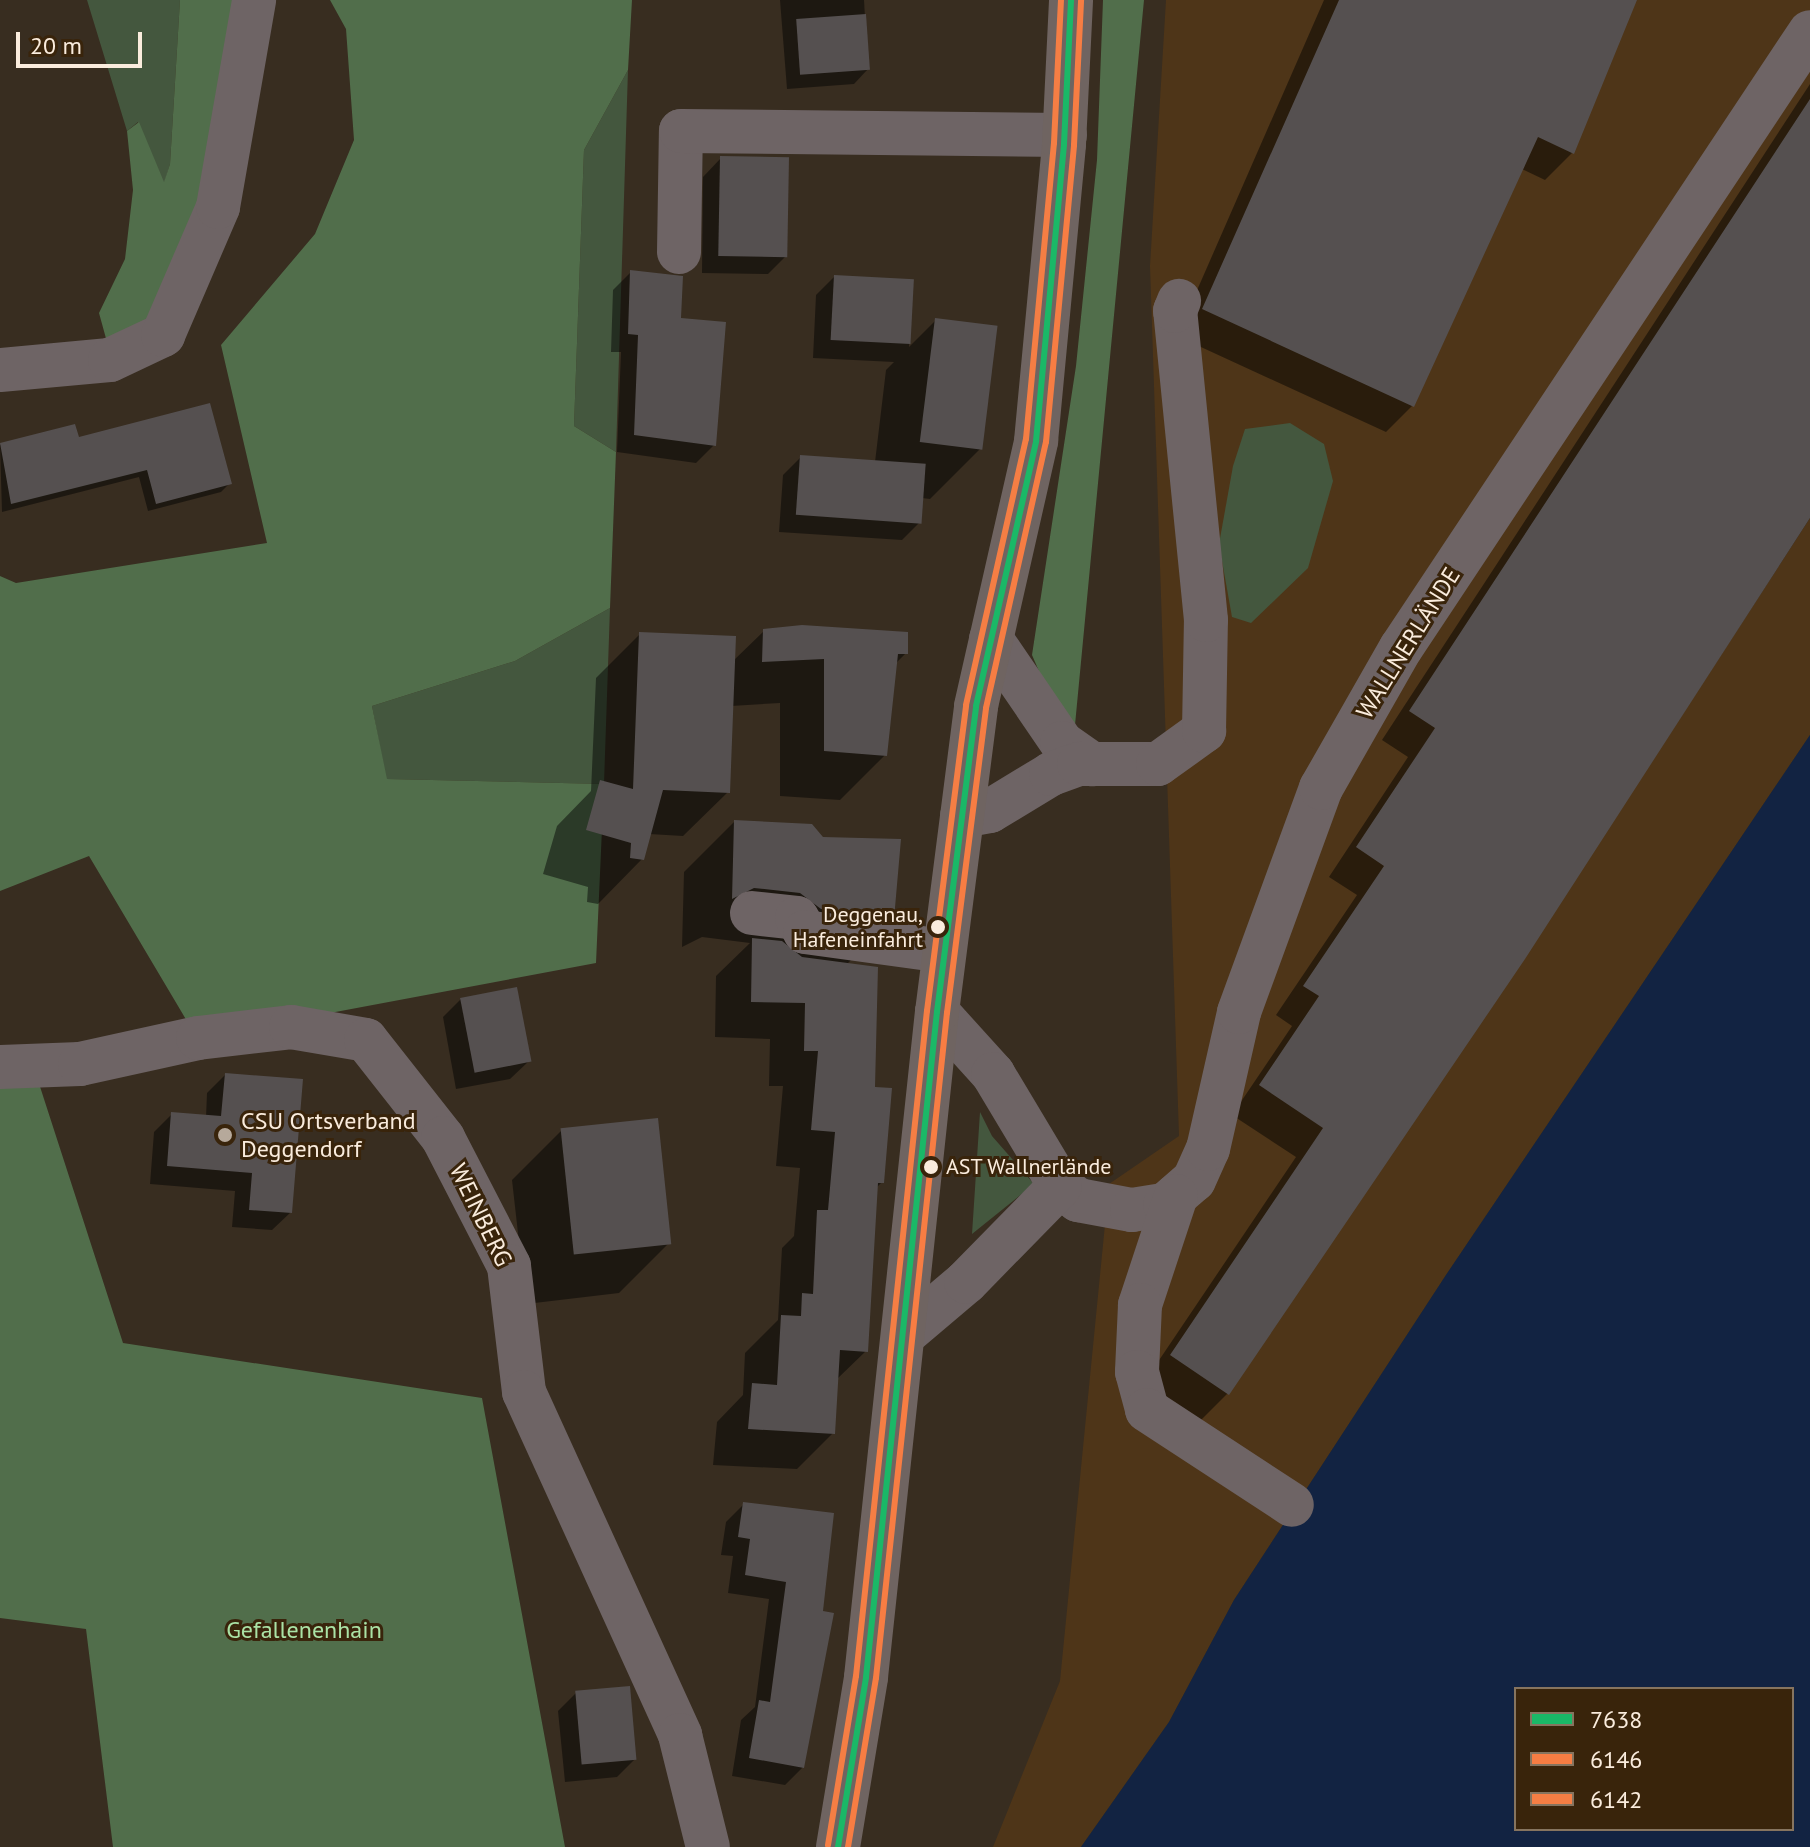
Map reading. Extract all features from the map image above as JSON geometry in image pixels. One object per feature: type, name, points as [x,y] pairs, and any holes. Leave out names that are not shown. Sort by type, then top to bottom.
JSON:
[{"type":"main road","points":[[838,1847],[866,1677],[907,1332],[937,1012],[976,706],[1036,441],[1065,135],[1071,0]]},
{"type":"street","points":[[0,370],[110,360],[163,335],[218,207],[254,0]]},
{"type":"street","name":"WALLNERLÄNDE","points":[[1176,1196],[1194,1180],[1208,1149],[1239,1012],[1321,788],[1401,648],[1810,32]]},
{"type":"street","points":[[679,252],[681,131],[1065,135]]},
{"type":"street","points":[[962,816],[990,811],[1051,774],[1092,764],[1158,764],[1204,731],[1206,620],[1175,311],[1179,301]]},
{"type":"street","points":[[991,639],[1062,743],[1092,764]]},
{"type":"street","points":[[752,913],[797,918],[805,932],[944,951]]},
{"type":"street","points":[[937,1012],[993,1074],[1060,1186],[1078,1200],[1132,1210],[1165,1205],[1176,1196]]},
{"type":"street","name":"WEINBERG","points":[[0,1067],[80,1064],[198,1038],[291,1027],[366,1040],[443,1138],[509,1266],[524,1392],[680,1735],[708,1847]]},
{"type":"street","points":[[907,1332],[966,1282],[1060,1186]]},
{"type":"street","points":[[1176,1196],[1140,1305],[1137,1372],[1147,1410],[1292,1505]]},
{"type":"shaded area","points":[[1166,0],[1810,0],[1810,735],[1446,1275],[1234,1600],[1169,1722],[1081,1847],[993,1847],[1060,1681],[1109,1184],[1179,1136],[1150,266]]},
{"type":"green space","points":[[87,0],[180,0],[170,164],[164,184],[138,122],[127,131]]},
{"type":"green space","points":[[180,0],[249,0],[250,13],[161,334],[110,353],[99,313],[125,259],[133,190],[127,131],[139,122],[164,182],[170,164]]},
{"type":"green space","points":[[330,0],[632,0],[628,70],[584,150],[574,426],[616,452],[610,608],[515,661],[372,706],[387,779],[604,784],[596,963],[197,1038],[89,856],[0,891],[0,576],[16,583],[267,543],[221,345],[315,234],[354,140],[346,29]]},
{"type":"green space","points":[[1103,0],[1144,0],[1075,725],[1051,699],[1032,655],[1076,366],[1097,160]]},
{"type":"green space","points":[[628,70],[616,452],[574,426],[584,150]]},
{"type":"green space","points":[[1290,423],[1324,444],[1333,481],[1308,568],[1251,623],[1232,617],[1219,544],[1233,466],[1245,429]]},
{"type":"green space","points":[[610,608],[604,784],[386,779],[372,706],[515,661]]},
{"type":"green space","name":"Gefallenenhain","points":[[33,1065],[123,1343],[482,1398],[565,1847],[113,1847],[86,1629],[0,1618],[0,1067]]},
{"type":"green space","points":[[980,1112],[992,1136],[1034,1184],[972,1234]]},
{"type":"water","points":[[1810,735],[1810,1847],[1081,1847],[1169,1722],[1234,1600],[1446,1275]]},
{"type":"building","points":[[1339,0],[1637,0],[1574,154],[1538,137],[1414,407],[1202,309]]},
{"type":"building","points":[[866,14],[870,70],[800,75],[796,19]]},
{"type":"building","points":[[1810,99],[1810,518],[1525,959],[1229,1395],[1170,1355],[1323,1128],[1259,1085],[1319,996],[1303,986],[1384,866],[1356,847],[1435,728],[1409,711]]},
{"type":"building","points":[[720,156],[789,157],[787,257],[718,256]]},
{"type":"building","points":[[630,270],[683,276],[681,318],[726,322],[716,446],[634,435],[638,335],[628,334]]},
{"type":"building","points":[[834,275],[914,279],[910,344],[831,340]]},
{"type":"building","points":[[935,318],[998,326],[982,450],[920,442]]},
{"type":"building","points":[[210,403],[232,484],[156,504],[147,470],[11,504],[0,443],[75,424],[79,437]]},
{"type":"building","points":[[800,455],[926,464],[922,524],[796,515]]},
{"type":"building","points":[[802,625],[908,632],[908,654],[898,654],[887,756],[824,751],[824,659],[762,662],[763,629]]},
{"type":"building","points":[[639,632],[736,636],[730,793],[663,790],[644,860],[630,858],[631,843],[586,830],[600,780],[633,789]]},
{"type":"building","points":[[734,820],[812,824],[823,837],[901,839],[894,919],[821,909],[800,893],[754,888],[732,899]]},
{"type":"building","points":[[752,938],[782,941],[802,957],[878,967],[875,1087],[892,1088],[884,1183],[878,1183],[868,1352],[840,1350],[835,1434],[748,1429],[752,1383],[777,1385],[781,1315],[801,1316],[802,1293],[813,1294],[817,1210],[828,1210],[835,1132],[811,1130],[818,1051],[804,1051],[805,1003],[751,1002]]},
{"type":"building","points":[[517,987],[532,1062],[475,1073],[460,998]]},
{"type":"building","points":[[225,1073],[303,1079],[292,1213],[249,1210],[252,1173],[167,1166],[171,1112],[221,1116]]},
{"type":"building","points":[[658,1118],[671,1244],[574,1255],[561,1128]]},
{"type":"building","points":[[743,1502],[834,1513],[823,1611],[834,1613],[804,1768],[749,1758],[759,1700],[770,1702],[786,1582],[745,1575],[750,1539],[738,1537]]},
{"type":"building","points":[[630,1686],[636,1760],[582,1765],[575,1691]]},
{"type":"transit line","name":"6142","points":[[828,1845],[856,1676],[927,1011],[966,705],[1026,439],[1054,143],[1061,0]]},
{"type":"transit line","name":"7638","points":[[838,1847],[866,1677],[937,1012],[976,706],[1036,441],[1064,144],[1071,0]]},
{"type":"transit line","name":"6146","points":[[848,1847],[876,1678],[947,1013],[986,708],[1046,442],[1074,145],[1081,0]]},
{"type":"place","name":"Deggenau, Hafeneinfahrt","points":[[938,927]]},
{"type":"place","name":"CSU Ortsverband Deggendorf","points":[[225,1135]]},
{"type":"place","name":"AST Wallnerlände","points":[[931,1167]]}]
